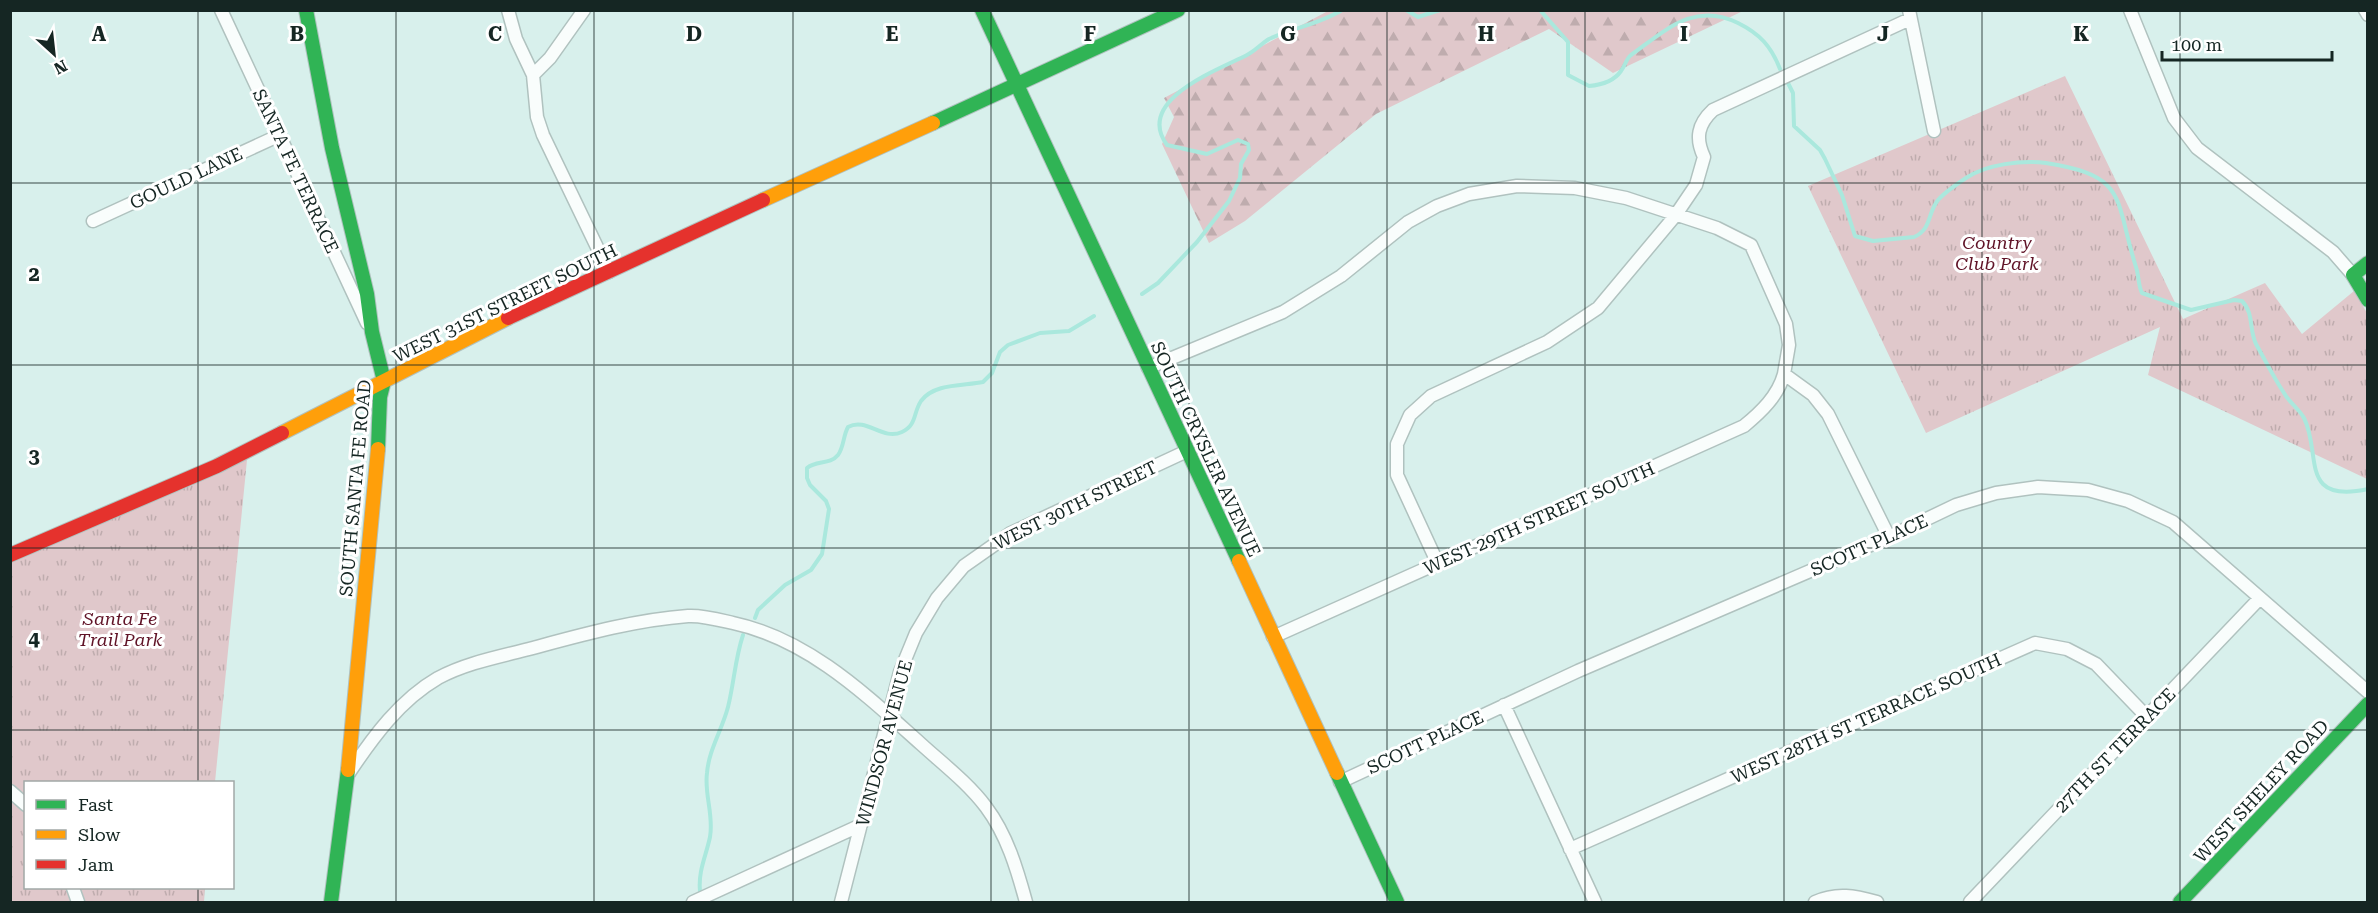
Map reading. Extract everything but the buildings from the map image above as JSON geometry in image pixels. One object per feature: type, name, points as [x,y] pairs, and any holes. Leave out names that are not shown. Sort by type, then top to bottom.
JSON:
[{"type":"street","name":"SANTA FE TERRACE","points":[[221,10],[372,332]]},
{"type":"street","name":"SOUTH SANTA FE ROAD","points":[[306,10],[332,148],[367,294],[372,332],[384,381],[380,397],[380,429],[348,775],[331,903]]},
{"type":"street","points":[[508,10],[516,39],[533,75],[537,117],[543,135],[609,272]]},
{"type":"street","points":[[533,75],[550,58],[584,10]]},
{"type":"street","name":"SOUTH CRYSLER AVENUE","points":[[982,10],[1397,903]]},
{"type":"street","name":"WEST 31ST STREET SOUTH","points":[[10,555],[217,465],[514,315],[1178,10]]},
{"type":"street","points":[[2130,10],[2174,118],[2198,148],[2333,252],[2353,275],[2367,300]]},
{"type":"street","points":[[2365,10],[2367,15]]},
{"type":"street","points":[[1437,564],[1397,475],[1397,444],[1410,415],[1431,396],[1546,342],[1598,308],[1675,216],[1696,185],[1704,157],[1698,133],[1703,120],[1713,110],[1909,15],[1934,131]]},
{"type":"street","name":"GOULD LANE","points":[[93,221],[280,135]]},
{"type":"street","points":[[1148,368],[1283,312],[1341,276],[1408,222],[1437,206],[1469,194],[1517,186],[1575,188],[1626,198],[1675,216]]},
{"type":"street","name":"WEST 29TH STREET SOUTH","points":[[1273,637],[1744,426],[1760,413],[1776,393],[1784,374],[1789,345],[1786,324],[1751,245],[1718,228],[1675,216]]},
{"type":"street","points":[[2353,275],[2367,263]]},
{"type":"street","points":[[1784,374],[1813,395],[1828,414],[1889,537]]},
{"type":"street","name":"WEST 30TH STREET","points":[[943,591],[964,566],[1011,533],[1187,451]]},
{"type":"street","name":"SCOTT PLACE","points":[[1340,782],[1504,705],[1889,537],[1956,505],[1996,492],[2038,487],[2088,490],[2128,501],[2173,522],[2367,692]]},
{"type":"street","name":"WINDSOR AVENUE","points":[[841,903],[900,672],[916,633],[943,591]]},
{"type":"street","name":"27TH ST TERRACE","points":[[1970,903],[2260,598]]},
{"type":"street","points":[[348,775],[373,736],[399,709],[437,679],[467,665],[601,630],[691,615],[734,623],[774,635],[822,660],[969,788],[986,807],[1005,839],[1026,903]]},
{"type":"street","name":"WEST 28TH ST TERRACE SOUTH","points":[[1570,849],[2035,643],[2067,649],[2096,664],[2147,717]]},
{"type":"street","name":"WEST SHELEY ROAD","points":[[2181,903],[2367,704]]},
{"type":"street","points":[[1504,705],[1595,903]]},
{"type":"street","points":[[10,791],[24,803]]},
{"type":"street","points":[[693,903],[861,825]]},
{"type":"street","points":[[1815,903],[1835,896],[1854,896],[1877,903]]},
{"type":"green space","points":[[1328,11],[1743,11],[1613,73],[1549,29],[1376,114],[1245,221],[1209,243],[1162,144],[1174,117],[1164,98]]},
{"type":"green space","name":"Country Club Park","points":[[2065,76],[2183,319],[2265,283],[2302,334],[2354,291],[2367,313],[2367,479],[2148,375],[2160,327],[1926,433],[1808,186]]},
{"type":"green space","name":"Santa Fe Trail Park","points":[[248,450],[215,781],[24,781],[24,889],[205,889],[204,902],[11,902],[10,554]]},
{"type":"waterway","points":[[1142,294],[1158,283],[1197,242],[1229,201],[1240,178],[1241,164],[1249,150],[1248,144],[1238,140],[1207,154],[1167,145],[1160,129],[1162,114],[1170,101],[1200,78],[1250,53],[1269,39],[1325,19],[1342,10]]},
{"type":"waterway","points":[[1406,10],[1418,17],[1440,10]]},
{"type":"waterway","points":[[1540,10],[1568,42],[1568,75],[1589,86],[1611,80],[1621,71],[1631,55],[1668,29],[1694,17],[1708,15],[1738,23],[1753,32],[1769,47],[1780,69]]},
{"type":"waterway","points":[[1788,83],[1793,93],[1794,126],[1820,150],[1825,159],[1842,195],[1855,236],[1873,241],[1914,237],[1920,234],[1927,225],[1935,205],[1944,194],[1974,173],[1994,166],[2026,162],[2046,163],[2073,168],[2105,183],[2114,194],[2120,207],[2142,293],[2191,310],[2234,300],[2242,301],[2250,316],[2256,344],[2286,396],[2304,418],[2309,432],[2316,473],[2322,483],[2331,489],[2346,492],[2368,489]]},
{"type":"waterway","points":[[755,618],[758,610],[785,585],[811,570],[822,554],[829,509],[826,501],[810,485],[807,468],[835,458],[841,449],[848,427],[862,425],[888,434],[902,432],[910,426],[921,401],[927,395],[941,388],[983,382],[992,373],[1000,352],[1008,345],[1040,333],[1069,331],[1094,316]]},
{"type":"waterway","points":[[700,891],[701,870],[711,829],[706,781],[708,764],[728,707],[743,635]]},
{"type":"traffic: fast","points":[[306,10],[332,148],[367,294],[372,332],[384,381],[380,397],[378,449]]},
{"type":"traffic: fast","points":[[982,10],[1239,561]]},
{"type":"traffic: fast","points":[[933,123],[1178,10]]},
{"type":"traffic: fast","points":[[2368,263],[2353,275],[2368,300]]},
{"type":"traffic: fast","points":[[2180,902],[2368,704]]},
{"type":"traffic: fast","points":[[331,902],[348,770]]},
{"type":"traffic: fast","points":[[1337,773],[1397,902]]},
{"type":"traffic: slow","points":[[763,200],[933,123]]},
{"type":"traffic: slow","points":[[282,433],[508,318]]},
{"type":"traffic: slow","points":[[348,770],[378,449]]},
{"type":"traffic: slow","points":[[1239,561],[1337,773]]},
{"type":"traffic: jam","points":[[508,318],[763,200]]},
{"type":"traffic: jam","points":[[10,555],[217,466],[282,433]]}]
